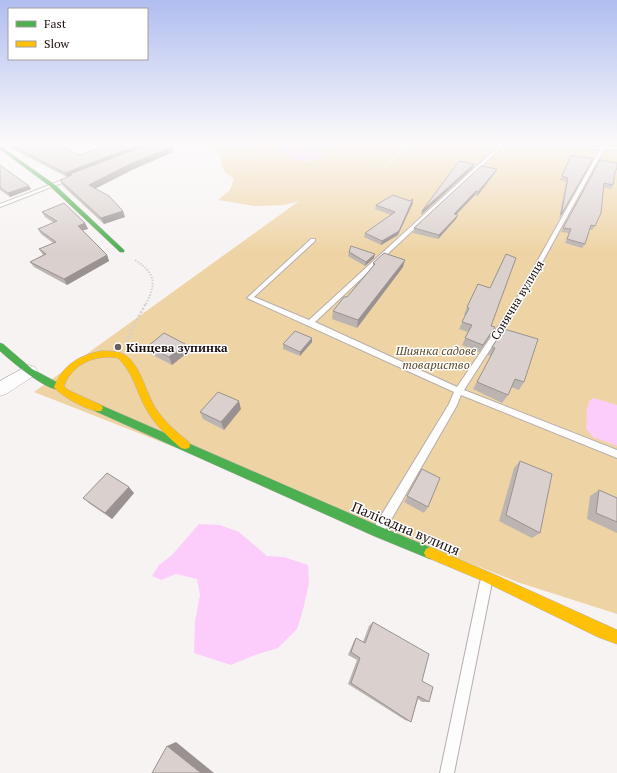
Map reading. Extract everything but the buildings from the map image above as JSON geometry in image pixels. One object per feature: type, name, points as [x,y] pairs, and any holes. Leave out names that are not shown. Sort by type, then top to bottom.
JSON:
[{"type":"street","points":[[44,180],[122,251]]},
{"type":"street","name":"Палісадна вулиця","points":[[0,346],[29,371],[59,387],[65,393],[185,444],[378,532],[487,577],[602,632],[617,637]]},
{"type":"street","name":"Палісадна вулиця","points":[[59,387],[60,379],[65,371],[80,360],[94,355],[108,354],[121,356],[128,364],[139,383],[148,404],[162,426],[185,444]]},
{"type":"street","points":[[0,389],[29,371]]},
{"type":"lane","points":[[0,206],[66,180]]},
{"type":"lane","points":[[310,323],[464,180]]},
{"type":"lane","name":"Сонячна вулиця","points":[[378,532],[460,391],[517,303],[585,180]]},
{"type":"lane","points":[[313,240],[250,298],[310,323],[460,391],[617,454]]},
{"type":"lane","points":[[447,773],[487,577]]},
{"type":"path","points":[[122,251],[130,258],[142,263],[148,268],[153,276],[154,284],[137,321],[129,333],[127,341],[128,364]]},
{"type":"green space","name":"Шиянка садове товариство","points":[[234,180],[617,180],[617,614],[520,583],[34,392],[299,201],[284,205],[255,206],[218,200],[230,190]]},
{"type":"shaded area","points":[[594,398],[617,405],[617,446],[593,437],[586,429],[587,408],[590,400]]},
{"type":"shaded area","points":[[199,524],[220,525],[239,532],[267,556],[284,557],[308,565],[309,583],[297,629],[278,648],[255,655],[231,665],[194,653],[195,621],[200,595],[197,579],[176,574],[161,580],[152,576],[159,565],[172,555]]},
{"type":"traffic: fast","points":[[45,180],[122,251]]},
{"type":"traffic: fast","points":[[0,346],[29,371],[59,387]]},
{"type":"traffic: fast","points":[[98,408],[378,532],[430,553]]},
{"type":"traffic: slow","points":[[98,408],[65,393],[59,387],[62,378],[68,370],[83,359],[102,354],[121,356],[134,372],[148,404],[156,417],[185,445]]},
{"type":"traffic: slow","points":[[430,553],[487,577],[603,632],[617,637]]},
{"type":"place","name":"Кінцева зупинка","points":[[118,347]]}]
